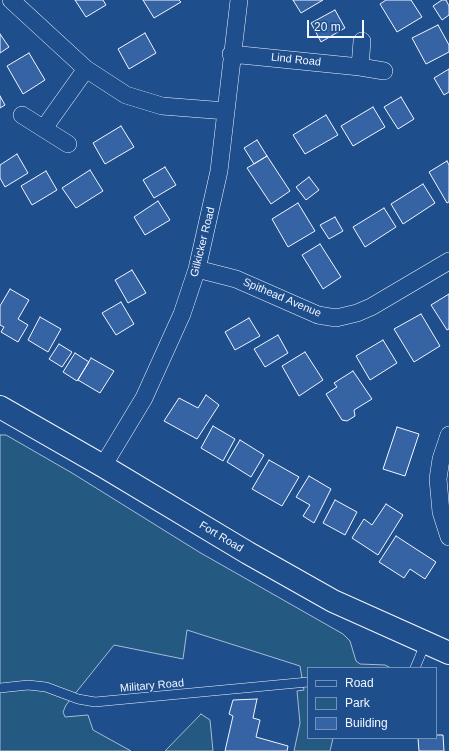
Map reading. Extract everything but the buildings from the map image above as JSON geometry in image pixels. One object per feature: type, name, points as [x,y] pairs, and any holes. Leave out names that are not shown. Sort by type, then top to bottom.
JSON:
[{"type":"street","points":[[11,0],[86,69],[119,91],[140,101],[162,106],[226,111]]},
{"type":"street","name":"Gilkicker Road","points":[[103,466],[144,398],[182,314],[197,269],[219,171],[239,0]]},
{"type":"street","points":[[360,66],[362,41]]},
{"type":"street","name":"Lind Road","points":[[232,54],[360,66],[384,71]]},
{"type":"street","points":[[44,128],[86,69]]},
{"type":"street","points":[[22,115],[68,144]]},
{"type":"street","name":"Spithead Avenue","points":[[197,269],[236,279],[318,315],[336,318],[357,313],[371,307],[449,261]]},
{"type":"street","name":"Fort Road","points":[[0,407],[103,466],[248,553],[333,601],[424,644],[449,654]]},
{"type":"street","points":[[449,435],[441,459],[438,480],[441,512],[449,538]]},
{"type":"lane","points":[[415,667],[424,644]]},
{"type":"lane","name":"Military Road","points":[[0,688],[28,686],[46,687],[95,702],[307,682]]},
{"type":"green space","points":[[0,435],[6,435],[72,473],[199,552],[343,634],[350,641],[356,661],[360,664],[385,665],[389,667],[307,667],[307,739],[333,739],[330,751],[294,751],[300,723],[297,691],[304,690],[300,666],[187,630],[183,659],[114,645],[66,705],[63,712],[65,717],[88,715],[93,730],[131,751],[0,751]]},
{"type":"green space","points":[[201,714],[210,720],[213,751],[165,751]]}]
